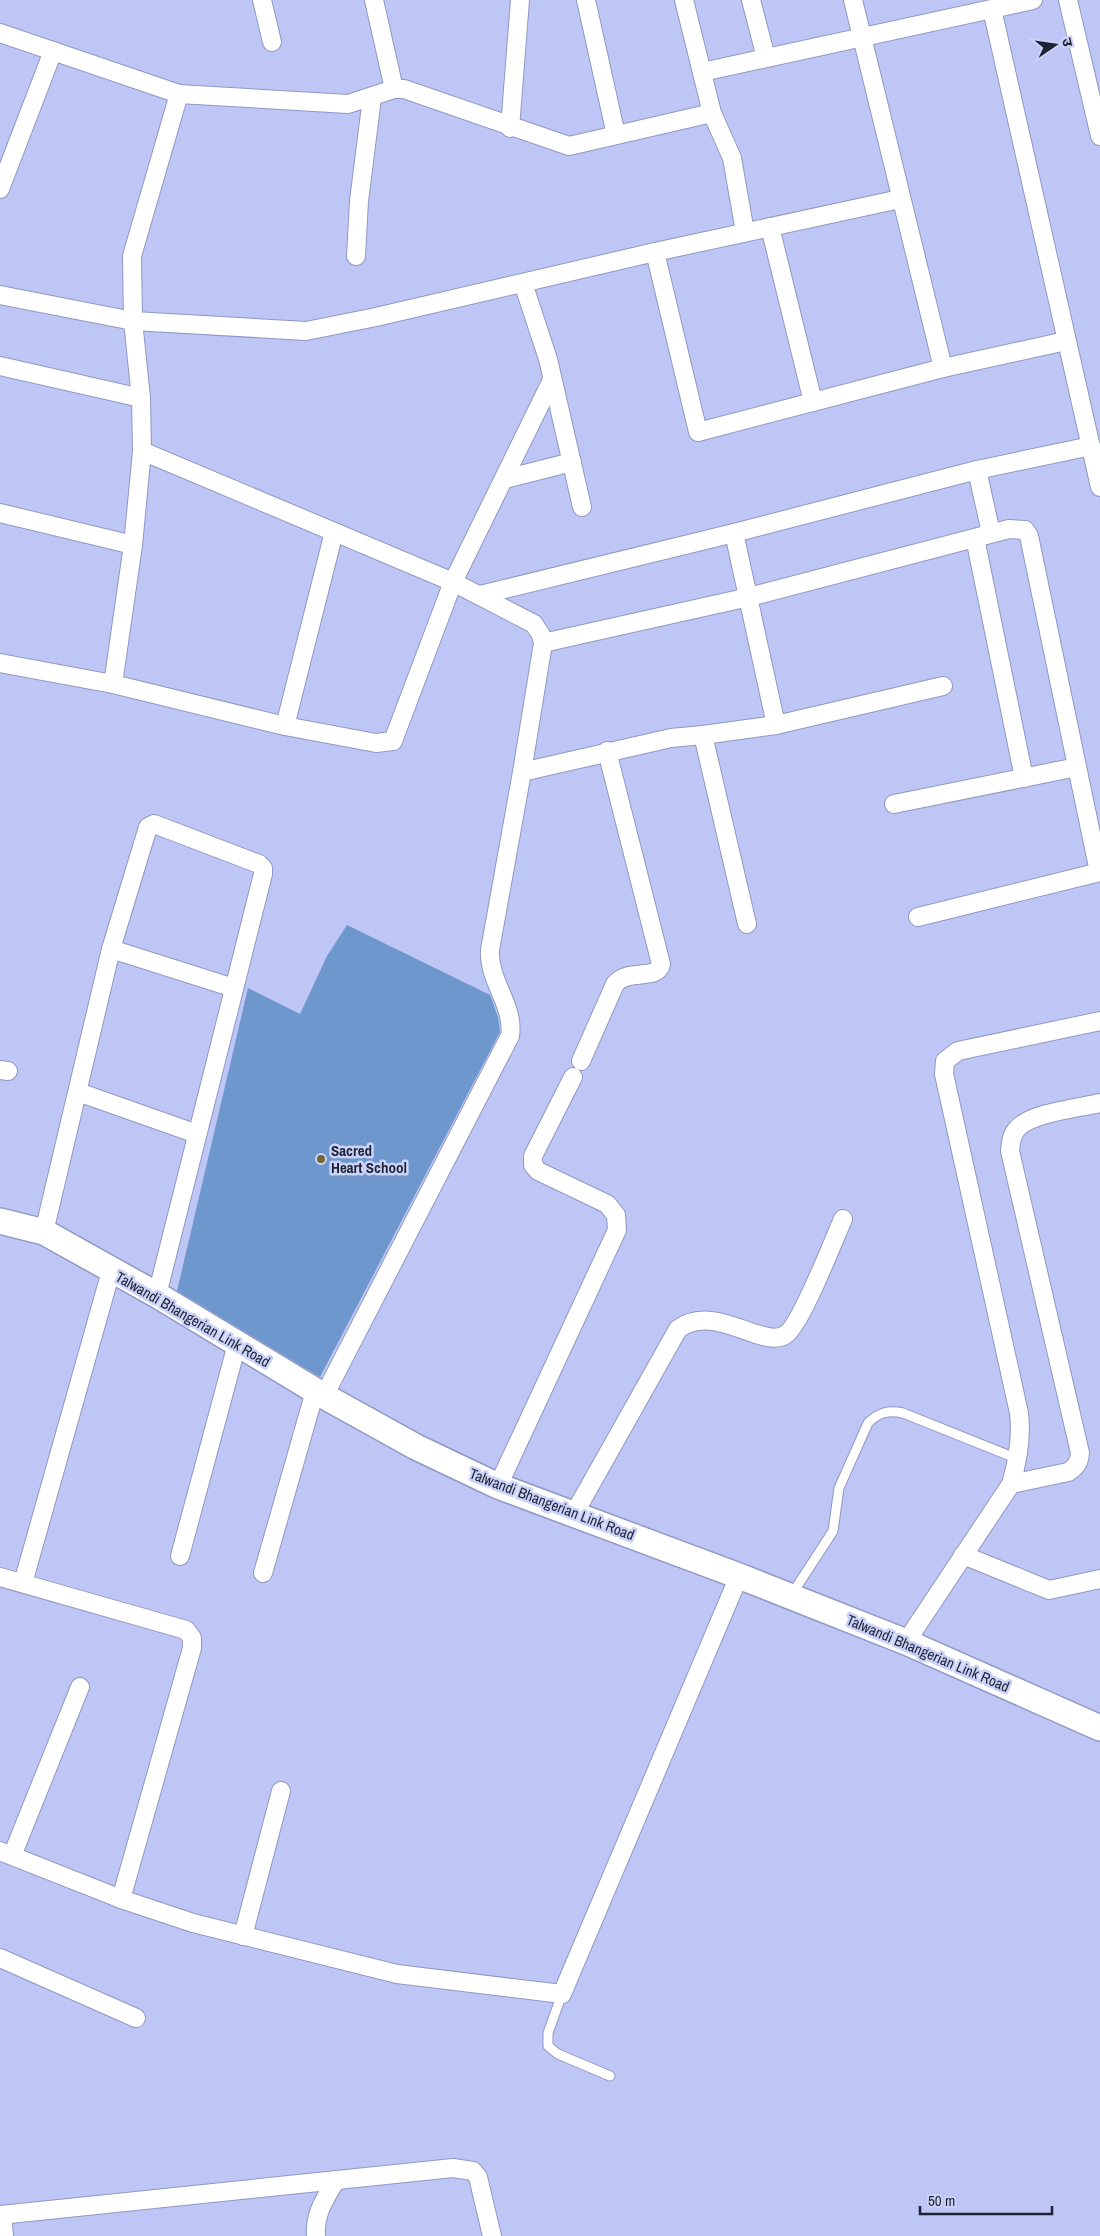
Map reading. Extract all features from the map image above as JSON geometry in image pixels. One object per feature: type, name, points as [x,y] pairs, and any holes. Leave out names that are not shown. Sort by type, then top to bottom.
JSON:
[{"type":"street","points":[[262,0],[272,42]]},
{"type":"street","points":[[374,0],[394,88]]},
{"type":"street","points":[[510,128],[520,0]]},
{"type":"street","points":[[586,0],[616,135]]},
{"type":"street","points":[[684,0],[712,113],[732,158],[745,232]]},
{"type":"street","points":[[751,0],[766,58]]},
{"type":"street","points":[[853,0],[900,199],[943,368]]},
{"type":"street","points":[[702,72],[1033,0]]},
{"type":"street","points":[[1068,0],[1100,136]]},
{"type":"street","points":[[992,9],[1100,487]]},
{"type":"street","points":[[0,33],[179,94],[348,104],[372,98],[394,88],[404,89],[510,128],[569,146],[712,113]]},
{"type":"street","points":[[0,189],[53,51]]},
{"type":"street","points":[[113,684],[133,545],[142,451],[141,398],[134,321],[134,247],[179,94]]},
{"type":"street","points":[[356,256],[359,201],[372,98]]},
{"type":"street","points":[[0,295],[134,321],[291,332],[376,317],[655,252],[900,199]]},
{"type":"street","points":[[770,227],[812,402]]},
{"type":"street","points":[[655,252],[698,432],[943,368],[1066,342]]},
{"type":"street","points":[[523,283],[548,360],[582,507]]},
{"type":"street","points":[[0,366],[141,398]]},
{"type":"street","points":[[0,663],[113,684],[285,726],[376,743],[393,742],[453,582],[552,380]]},
{"type":"street","points":[[480,595],[734,533],[977,470],[1091,446]]},
{"type":"street","points":[[142,451],[453,582],[534,624],[541,635],[542,643],[522,772],[489,959],[494,980],[511,1022],[510,1036],[319,1394],[264,1573]]},
{"type":"street","points":[[505,479],[572,462]]},
{"type":"street","points":[[977,470],[983,536],[1024,778]]},
{"type":"street","points":[[0,513],[133,545]]},
{"type":"street","points":[[542,643],[749,597],[983,536],[1019,528],[1025,530],[1029,536],[1099,872],[918,917]]},
{"type":"street","points":[[285,726],[334,532]]},
{"type":"street","points":[[734,533],[776,725]]},
{"type":"street","points":[[522,772],[607,751],[680,736],[703,735],[776,725],[943,686]]},
{"type":"street","points":[[703,735],[748,924]]},
{"type":"street","points":[[498,1486],[617,1230],[616,1215],[606,1204],[538,1171],[533,1165],[533,1156],[577,1069],[615,984],[625,975],[656,973],[661,964],[607,751]]},
{"type":"street","points":[[894,804],[1076,768]]},
{"type":"street","points":[[44,1232],[111,949],[146,830],[154,824],[259,864],[263,868],[157,1295]]},
{"type":"street","points":[[111,949],[234,988]]},
{"type":"street","points":[[906,1642],[1011,1484],[1021,1438],[1019,1413],[943,1067],[948,1057],[958,1051],[1100,1021]]},
{"type":"street","points":[[78,1092],[197,1134]]},
{"type":"street","points":[[1011,1484],[1068,1472],[1075,1468],[1079,1462],[1080,1454],[1010,1151],[1011,1138],[1016,1129],[1036,1117],[1100,1103]]},
{"type":"street","points":[[574,1514],[678,1329],[693,1320],[703,1320],[724,1323],[771,1337],[784,1336],[796,1321],[844,1219]]},
{"type":"street","name":"Talwandi Bhangerian Link Road","points":[[0,1221],[44,1232],[157,1295],[319,1394],[416,1447],[498,1486],[738,1576],[906,1642],[1100,1728]]},
{"type":"street","points":[[23,1583],[111,1271]]},
{"type":"street","points":[[180,1556],[237,1344]]},
{"type":"street","points":[[964,1555],[1049,1590],[1100,1578]]},
{"type":"street","points":[[80,1687],[6,1854],[121,1899],[193,1923],[243,1936],[397,1974],[562,1994],[738,1576]]},
{"type":"street","points":[[2,1582],[23,1583],[186,1630],[192,1638],[192,1648],[121,1899]]},
{"type":"street","points":[[243,1936],[281,1791]]},
{"type":"street","points":[[0,1958],[136,2018]]},
{"type":"street","points":[[4,2236],[1,2215],[453,2168],[473,2172],[478,2177],[492,2236]]},
{"type":"street","points":[[316,2236],[316,2217],[336,2180]]},
{"type":"lane","points":[[791,1597],[833,1531],[837,1496],[842,1478],[868,1423],[875,1416],[892,1411],[903,1413],[1018,1458]]},
{"type":"lane","points":[[562,1994],[548,2033],[548,2046],[558,2054],[610,2076]]},
{"type":"building","name":"Sacred Heart School","points":[[347,925],[490,995],[498,1017],[500,1032],[320,1377],[177,1291],[248,988],[300,1014],[327,956]]},
{"type":"place","name":"Sacred Heart School","points":[[321,1159]]}]
